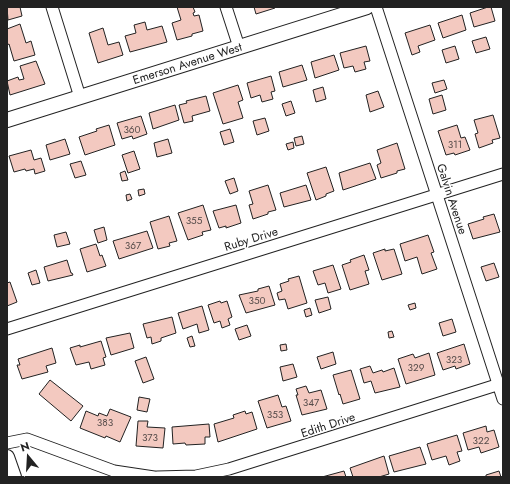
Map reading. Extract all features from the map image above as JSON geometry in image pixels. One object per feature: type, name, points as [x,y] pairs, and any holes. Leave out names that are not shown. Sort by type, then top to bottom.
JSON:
[{"type":"street","points":[[52,7],[80,97]]},
{"type":"street","points":[[226,7],[239,47]]},
{"type":"street","name":"Emerson Avenue West","points":[[7,120],[367,7]]},
{"type":"street","name":"Galvin Avenue","points":[[376,7],[501,384],[503,399]]},
{"type":"street","name":"Ruby Drive","points":[[7,329],[503,174]]},
{"type":"street","name":"Edith Drive","points":[[7,443],[27,439],[114,471],[156,477],[196,476],[229,469],[501,384]]},
{"type":"street","points":[[7,457],[14,477]]},
{"type":"building","points":[[7,7],[20,7],[22,16],[8,20]]},
{"type":"building","points":[[177,7],[193,7],[195,12],[193,13],[194,16],[199,15],[203,31],[177,40],[172,23],[181,20]]},
{"type":"building","points":[[254,7],[275,7],[275,8],[256,14]]},
{"type":"building","points":[[491,7],[495,21],[474,27],[470,13]]},
{"type":"building","points":[[462,15],[466,30],[443,38],[438,23]]},
{"type":"building","points":[[145,22],[147,30],[162,26],[167,42],[130,52],[125,36],[136,33],[134,25]]},
{"type":"building","points":[[20,24],[26,43],[31,41],[35,55],[14,61],[9,44],[7,45],[7,29]]},
{"type":"building","points":[[430,25],[435,40],[418,46],[420,52],[412,55],[405,33]]},
{"type":"building","points":[[103,28],[108,45],[119,42],[123,55],[98,63],[89,33]]},
{"type":"building","points":[[486,37],[490,49],[476,53],[472,41]]},
{"type":"building","points":[[366,46],[370,61],[364,62],[366,69],[355,72],[353,66],[344,68],[340,53]]},
{"type":"building","points":[[455,46],[459,59],[446,63],[442,50]]},
{"type":"building","points":[[334,55],[339,70],[315,78],[311,62]]},
{"type":"building","points":[[36,61],[45,84],[10,95],[7,81],[18,77],[19,80],[24,79],[20,66]]},
{"type":"building","points":[[302,65],[307,80],[283,87],[279,72]]},
{"type":"building","points":[[271,76],[275,91],[271,92],[273,99],[262,102],[260,95],[251,98],[247,83]]},
{"type":"building","points":[[444,80],[447,89],[435,93],[432,83]]},
{"type":"building","points":[[238,85],[243,100],[238,102],[243,118],[223,124],[213,93]]},
{"type":"building","points":[[323,87],[326,99],[316,102],[313,90]]},
{"type":"building","points":[[378,91],[384,107],[370,112],[366,95]]},
{"type":"building","points":[[442,95],[446,110],[433,114],[429,99]]},
{"type":"building","points":[[206,96],[210,111],[192,116],[193,121],[184,123],[179,105],[187,103],[186,101]]},
{"type":"building","points":[[291,101],[295,113],[286,116],[282,104]]},
{"type":"building","points":[[175,105],[179,120],[153,129],[149,113]]},
{"type":"building","points":[[493,115],[500,138],[492,140],[493,143],[479,148],[475,134],[478,133],[474,120]]},
{"type":"building","points":[[141,116],[147,134],[133,139],[132,136],[122,139],[117,123]]},
{"type":"building","points":[[265,118],[269,131],[257,135],[253,121]]},
{"type":"building","points":[[109,125],[115,145],[85,155],[79,137]]},
{"type":"building","points":[[457,125],[461,138],[465,137],[470,150],[455,155],[454,153],[446,155],[438,131]]},
{"type":"building","points":[[230,129],[234,142],[224,145],[220,132]]},
{"type":"building","points":[[302,136],[304,144],[296,146],[294,138]]},
{"type":"building","points":[[65,139],[70,154],[50,160],[46,145]]},
{"type":"building","points":[[168,139],[172,153],[157,157],[154,143]]},
{"type":"building","points":[[293,142],[294,148],[288,150],[286,144]]},
{"type":"building","points":[[397,143],[405,169],[381,178],[377,165],[381,163],[377,150]]},
{"type":"building","points":[[31,150],[34,160],[41,158],[45,171],[35,174],[34,169],[26,171],[25,169],[14,172],[9,156]]},
{"type":"building","points":[[134,151],[140,169],[128,173],[122,155]]},
{"type":"building","points":[[81,161],[86,175],[75,178],[70,164]]},
{"type":"building","points":[[370,163],[376,179],[343,190],[339,173]]},
{"type":"building","points":[[326,167],[334,191],[316,200],[307,173]]},
{"type":"building","points":[[125,171],[128,180],[122,181],[120,173]]},
{"type":"building","points":[[234,178],[238,191],[230,194],[225,181]]},
{"type":"building","points":[[268,185],[276,210],[253,219],[249,205],[253,204],[249,191]]},
{"type":"building","points":[[306,185],[311,200],[284,207],[280,193]]},
{"type":"building","points":[[144,189],[145,194],[139,196],[138,190]]},
{"type":"building","points":[[130,194],[132,199],[127,201],[126,195]]},
{"type":"building","points":[[203,205],[211,230],[202,232],[203,235],[188,240],[178,213]]},
{"type":"building","points":[[236,205],[241,223],[226,228],[226,226],[219,228],[213,211]]},
{"type":"building","points":[[494,214],[500,232],[473,239],[468,224]]},
{"type":"building","points":[[169,216],[177,241],[169,243],[170,246],[158,249],[150,222]]},
{"type":"building","points":[[104,227],[107,240],[98,243],[94,230]]},
{"type":"building","points":[[147,231],[153,248],[119,259],[113,241]]},
{"type":"building","points":[[66,232],[70,244],[57,247],[54,235]]},
{"type":"building","points":[[428,235],[434,252],[431,253],[437,269],[422,274],[417,257],[405,261],[400,244]]},
{"type":"building","points":[[96,244],[100,256],[102,255],[106,266],[87,272],[80,249]]},
{"type":"building","points":[[385,249],[385,251],[394,249],[402,274],[382,280],[373,253]]},
{"type":"building","points":[[364,255],[369,270],[365,271],[369,284],[350,290],[342,265],[351,262],[350,260]]},
{"type":"building","points":[[67,260],[73,275],[48,281],[44,267]]},
{"type":"building","points":[[494,263],[499,277],[486,281],[481,267]]},
{"type":"building","points":[[333,265],[341,289],[328,293],[325,283],[318,285],[313,271]]},
{"type":"building","points":[[36,270],[40,283],[32,285],[28,273]]},
{"type":"building","points":[[299,276],[307,303],[288,309],[285,299],[279,300],[277,293],[282,291],[280,284],[289,281],[288,279]]},
{"type":"building","points":[[10,282],[17,302],[7,306],[7,283]]},
{"type":"building","points":[[269,286],[275,305],[246,313],[239,295],[258,291],[258,289]]},
{"type":"building","points":[[328,297],[331,309],[319,313],[315,300]]},
{"type":"building","points":[[220,301],[221,303],[227,301],[232,317],[228,319],[230,325],[222,328],[220,321],[214,323],[208,305]]},
{"type":"building","points":[[415,303],[416,308],[410,310],[408,305]]},
{"type":"building","points":[[202,306],[209,330],[199,333],[197,324],[183,329],[178,313]]},
{"type":"building","points":[[310,308],[312,315],[306,317],[304,310]]},
{"type":"building","points":[[172,317],[176,333],[161,338],[161,341],[152,344],[151,337],[147,338],[143,324]]},
{"type":"building","points":[[452,319],[456,332],[443,336],[439,323]]},
{"type":"building","points":[[247,325],[251,336],[239,340],[235,329]]},
{"type":"building","points":[[392,331],[394,337],[389,338],[388,332]]},
{"type":"building","points":[[130,333],[134,348],[111,355],[106,338]]},
{"type":"building","points":[[192,336],[195,346],[190,347],[187,338]]},
{"type":"building","points":[[101,341],[106,357],[103,358],[105,365],[91,369],[89,362],[76,365],[70,348],[80,345],[80,347]]},
{"type":"building","points":[[286,344],[287,350],[281,351],[280,345]]},
{"type":"building","points":[[464,344],[470,364],[456,369],[455,366],[443,370],[437,353]]},
{"type":"building","points":[[52,348],[56,363],[46,366],[48,372],[22,379],[17,365],[20,365],[18,359]]},
{"type":"building","points":[[333,352],[336,364],[321,369],[317,357]]},
{"type":"building","points":[[429,353],[435,375],[406,384],[398,359],[413,354],[415,358]]},
{"type":"building","points":[[146,357],[154,379],[143,383],[135,361]]},
{"type":"building","points":[[293,364],[297,377],[283,381],[280,367]]},
{"type":"building","points":[[370,366],[373,373],[382,370],[383,372],[394,368],[400,387],[375,393],[371,381],[364,383],[360,369]]},
{"type":"building","points":[[351,370],[360,399],[343,404],[333,375]]},
{"type":"building","points":[[50,380],[83,406],[71,421],[39,394]]},
{"type":"building","points":[[306,386],[309,393],[321,390],[327,409],[302,415],[296,395],[298,395],[296,389]]},
{"type":"building","points":[[278,395],[282,407],[286,406],[291,421],[267,428],[258,401]]},
{"type":"building","points":[[139,397],[150,399],[147,412],[137,410]]},
{"type":"building","points":[[110,409],[131,417],[120,442],[80,428],[86,411],[98,416],[99,413],[107,416]]},
{"type":"building","points":[[245,411],[246,414],[252,412],[257,429],[218,442],[214,424],[234,418],[233,415]]},
{"type":"building","points":[[138,421],[148,421],[147,427],[165,428],[163,448],[136,446]]},
{"type":"building","points":[[209,424],[210,437],[205,437],[205,444],[173,444],[172,427]]},
{"type":"building","points":[[486,426],[487,432],[494,430],[499,447],[481,453],[479,447],[468,450],[463,433]]},
{"type":"building","points":[[457,435],[462,451],[457,452],[460,461],[449,465],[446,456],[432,460],[427,444]]},
{"type":"building","points":[[420,447],[426,464],[394,472],[389,456]]},
{"type":"building","points":[[384,456],[389,474],[379,477],[353,477],[350,468]]},
{"type":"building","points":[[344,471],[346,477],[322,477]]},
{"type":"building","points":[[499,471],[501,477],[486,477],[486,475]]}]
